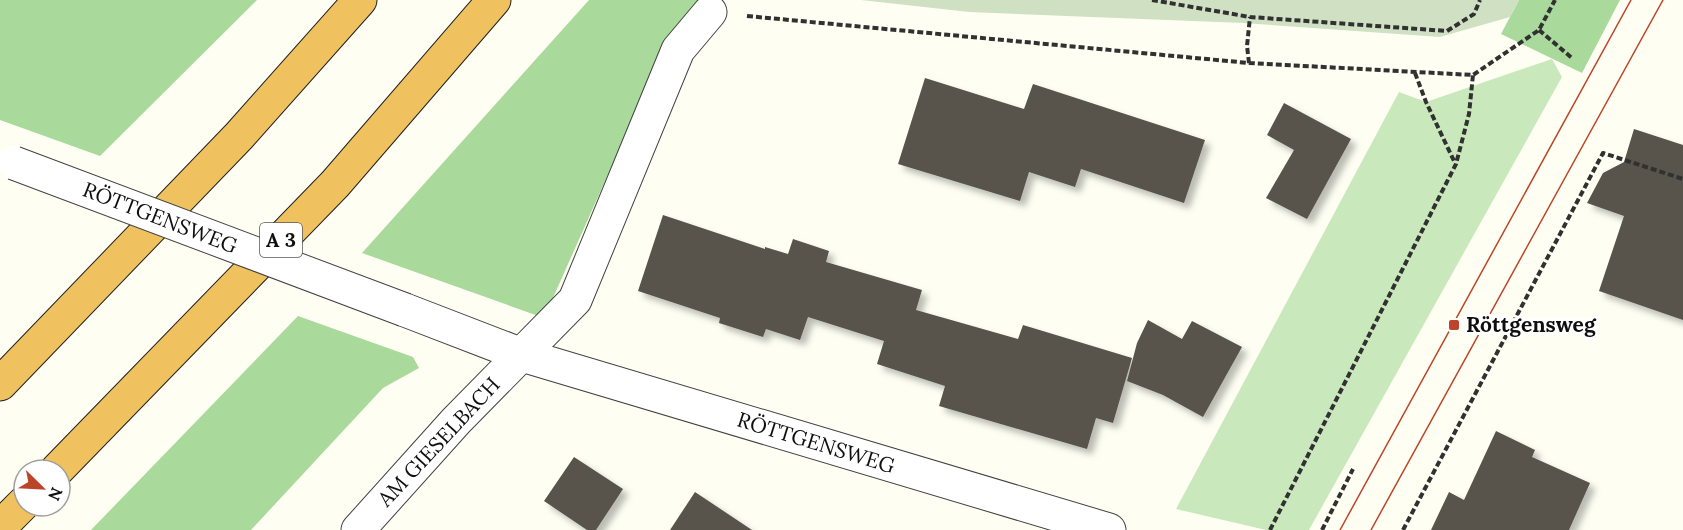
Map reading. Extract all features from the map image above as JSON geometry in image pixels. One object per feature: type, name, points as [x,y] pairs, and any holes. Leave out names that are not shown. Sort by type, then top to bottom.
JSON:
[{"type":"highway","points":[[0,384],[239,136],[360,0]]},
{"type":"highway","name":"A 3","points":[[69,458],[335,184],[494,0]]},
{"type":"highway","points":[[0,527],[12,515]]},
{"type":"street","points":[[522,355],[575,300],[678,50],[710,12]]},
{"type":"street","name":"RÖTTGENSWEG","points":[[7,160],[522,355],[1109,530]]},
{"type":"street","name":"AM GIESELBACH","points":[[358,530],[456,421],[522,355]]},
{"type":"path","points":[[1152,0],[1250,17],[1447,31],[1474,14],[1480,0]]},
{"type":"path","points":[[710,12],[1249,63],[1473,75],[1539,30],[1555,0]]},
{"type":"path","points":[[1249,63],[1247,46],[1250,17]]},
{"type":"path","points":[[1539,30],[1572,58]]},
{"type":"path","points":[[1415,73],[1426,102],[1456,164]]},
{"type":"path","points":[[1270,530],[1456,164],[1469,114],[1473,75]]},
{"type":"path","points":[[1403,530],[1603,153],[1683,179]]},
{"type":"path","points":[[1322,530],[1353,469]]},
{"type":"green space","points":[[0,0],[257,0],[100,156],[0,120]]},
{"type":"green space","points":[[589,0],[704,0],[667,42],[544,318],[362,253]]},
{"type":"green space","points":[[861,0],[1519,0],[1510,17],[1440,37],[1243,23],[969,12]]},
{"type":"green space","points":[[1519,0],[1620,0],[1582,73],[1501,34]]},
{"type":"green space","points":[[1552,59],[1562,77],[1309,530],[1266,530],[1176,509],[1399,92],[1426,102]]},
{"type":"green space","points":[[298,316],[413,357],[419,368],[383,388],[251,530],[91,530]]},
{"type":"building","points":[[925,78],[1024,109],[1033,84],[1205,140],[1184,203],[1081,169],[1075,187],[1029,172],[1020,201],[898,164]]},
{"type":"building","points":[[1284,103],[1351,139],[1307,219],[1266,198],[1294,150],[1267,135]]},
{"type":"building","points":[[1634,129],[1683,145],[1683,320],[1599,291],[1624,216],[1587,203],[1603,173],[1624,162]]},
{"type":"building","points":[[663,215],[765,249],[765,247],[788,254],[793,239],[829,251],[826,262],[922,290],[916,310],[1018,339],[1023,325],[1132,358],[1113,423],[1096,418],[1087,449],[939,406],[945,386],[877,364],[884,341],[808,317],[800,340],[766,329],[763,337],[719,323],[720,318],[638,291]]},
{"type":"building","points":[[1148,320],[1182,339],[1192,321],[1242,347],[1203,417],[1163,395],[1127,381],[1137,343]]},
{"type":"building","points":[[1496,431],[1535,450],[1532,457],[1590,483],[1569,530],[1431,530],[1449,492],[1464,500]]},
{"type":"building","points":[[574,457],[623,489],[596,530],[587,530],[544,501]]},
{"type":"building","points":[[695,492],[752,530],[670,530]]},
{"type":"tram line","points":[[1340,530],[1631,0]]},
{"type":"tram line","points":[[1371,530],[1663,0]]},
{"type":"place","name":"Röttgensweg","points":[[1454,325]]}]
